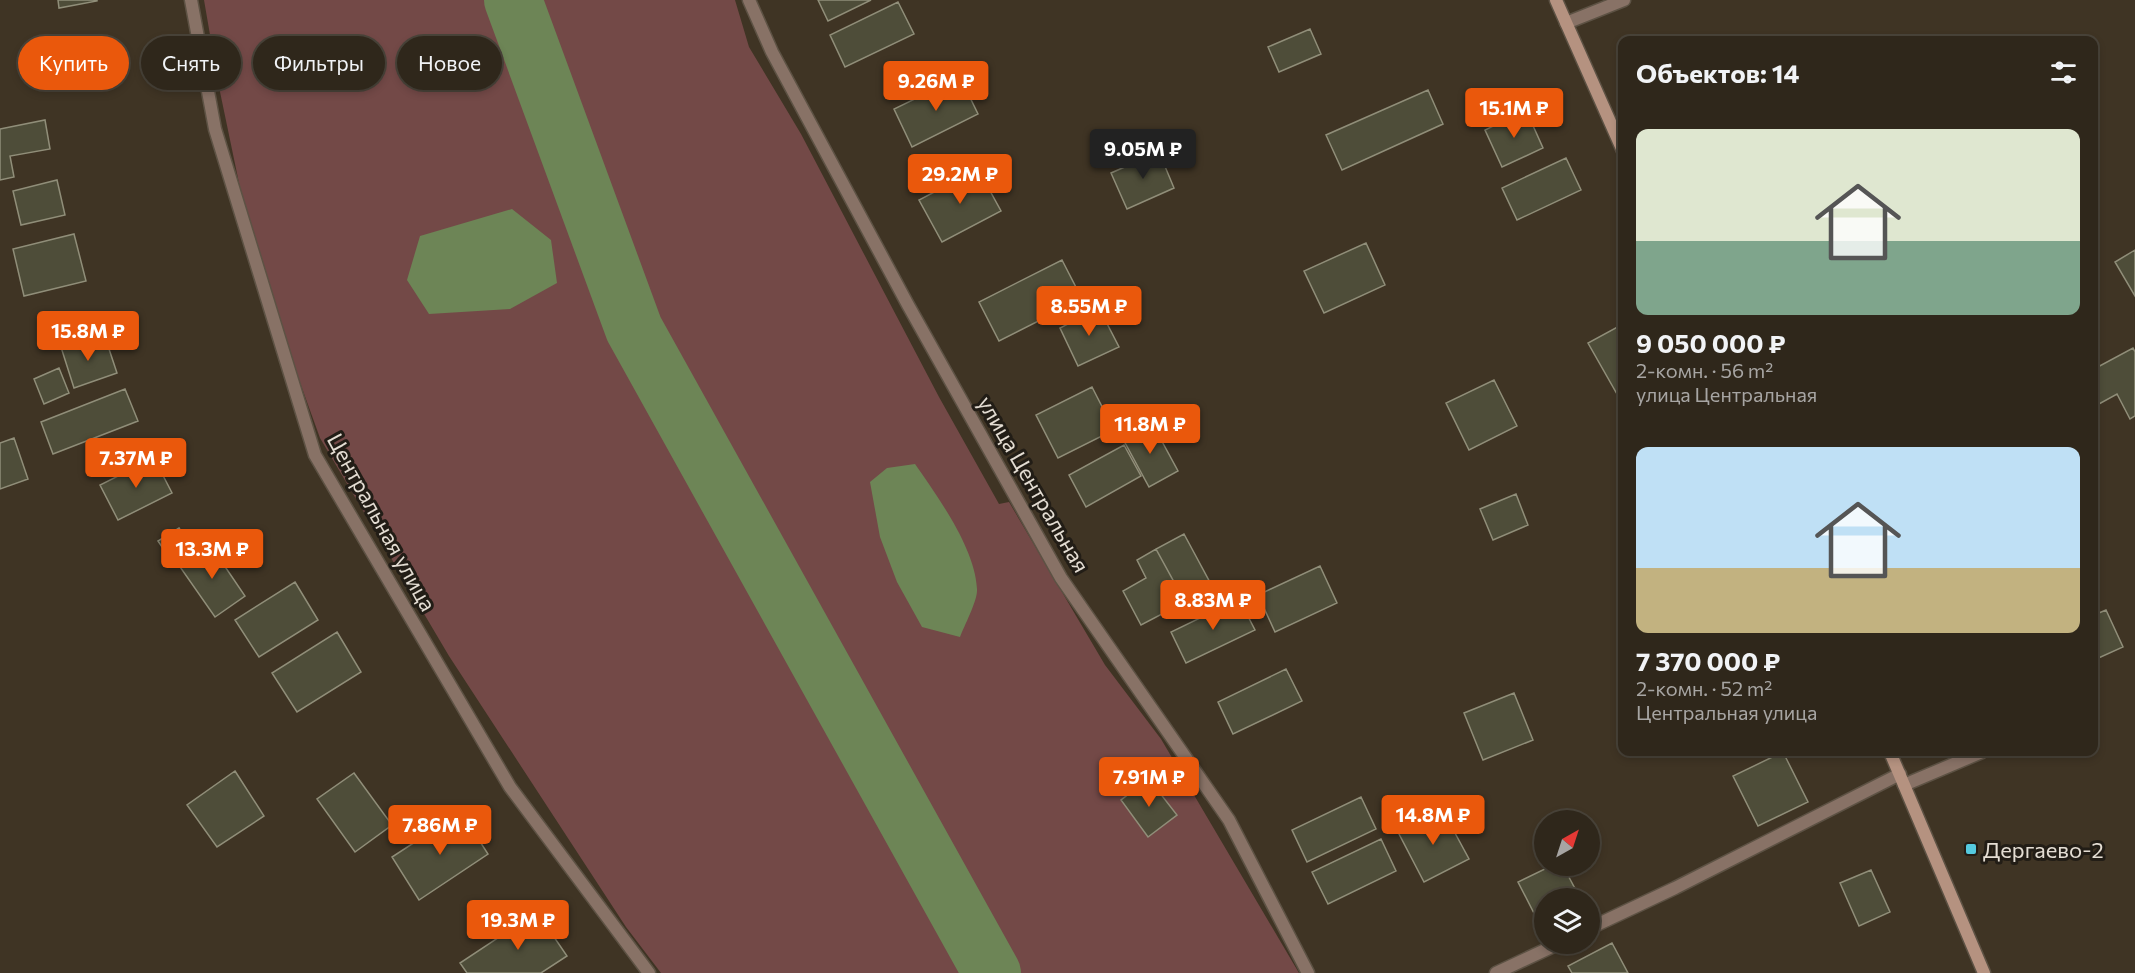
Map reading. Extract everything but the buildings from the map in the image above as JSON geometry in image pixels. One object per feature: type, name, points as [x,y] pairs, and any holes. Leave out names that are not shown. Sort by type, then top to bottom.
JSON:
[{"type":"main road","points":[[1556,0],[1618,140]]},
{"type":"main road","points":[[1892,756],[1984,973]]},
{"type":"street","name":"Центральная улица","points":[[191,0],[215,129],[315,455],[510,787],[649,973]]},
{"type":"street","name":"улица Центральная","points":[[749,0],[772,52],[1061,578],[1229,820],[1308,973]]},
{"type":"street","points":[[1566,23],[1624,0]]},
{"type":"street","points":[[1600,923],[1902,780],[1971,756]]},
{"type":"street","points":[[1496,973],[1537,954]]},
{"type":"shaded area","points":[[204,0],[735,0],[749,47],[801,134],[939,397],[999,504],[1009,502],[1105,665],[1161,739],[1299,973],[661,973],[626,927],[449,656],[320,438],[254,255],[220,90],[241,90],[241,36],[210,36]]},
{"type":"shaded area","points":[[512,209],[551,240],[557,283],[510,309],[429,314],[407,280],[420,236]]},
{"type":"shaded area","points":[[915,464],[954,523],[975,573],[977,594],[960,637],[922,627],[897,582],[880,537],[870,482],[887,468]]},
{"type":"waterway","points":[[513,0],[634,329],[992,973]]},
{"type":"place","name":"Дергаево-2","points":[[1971,849]]}]
